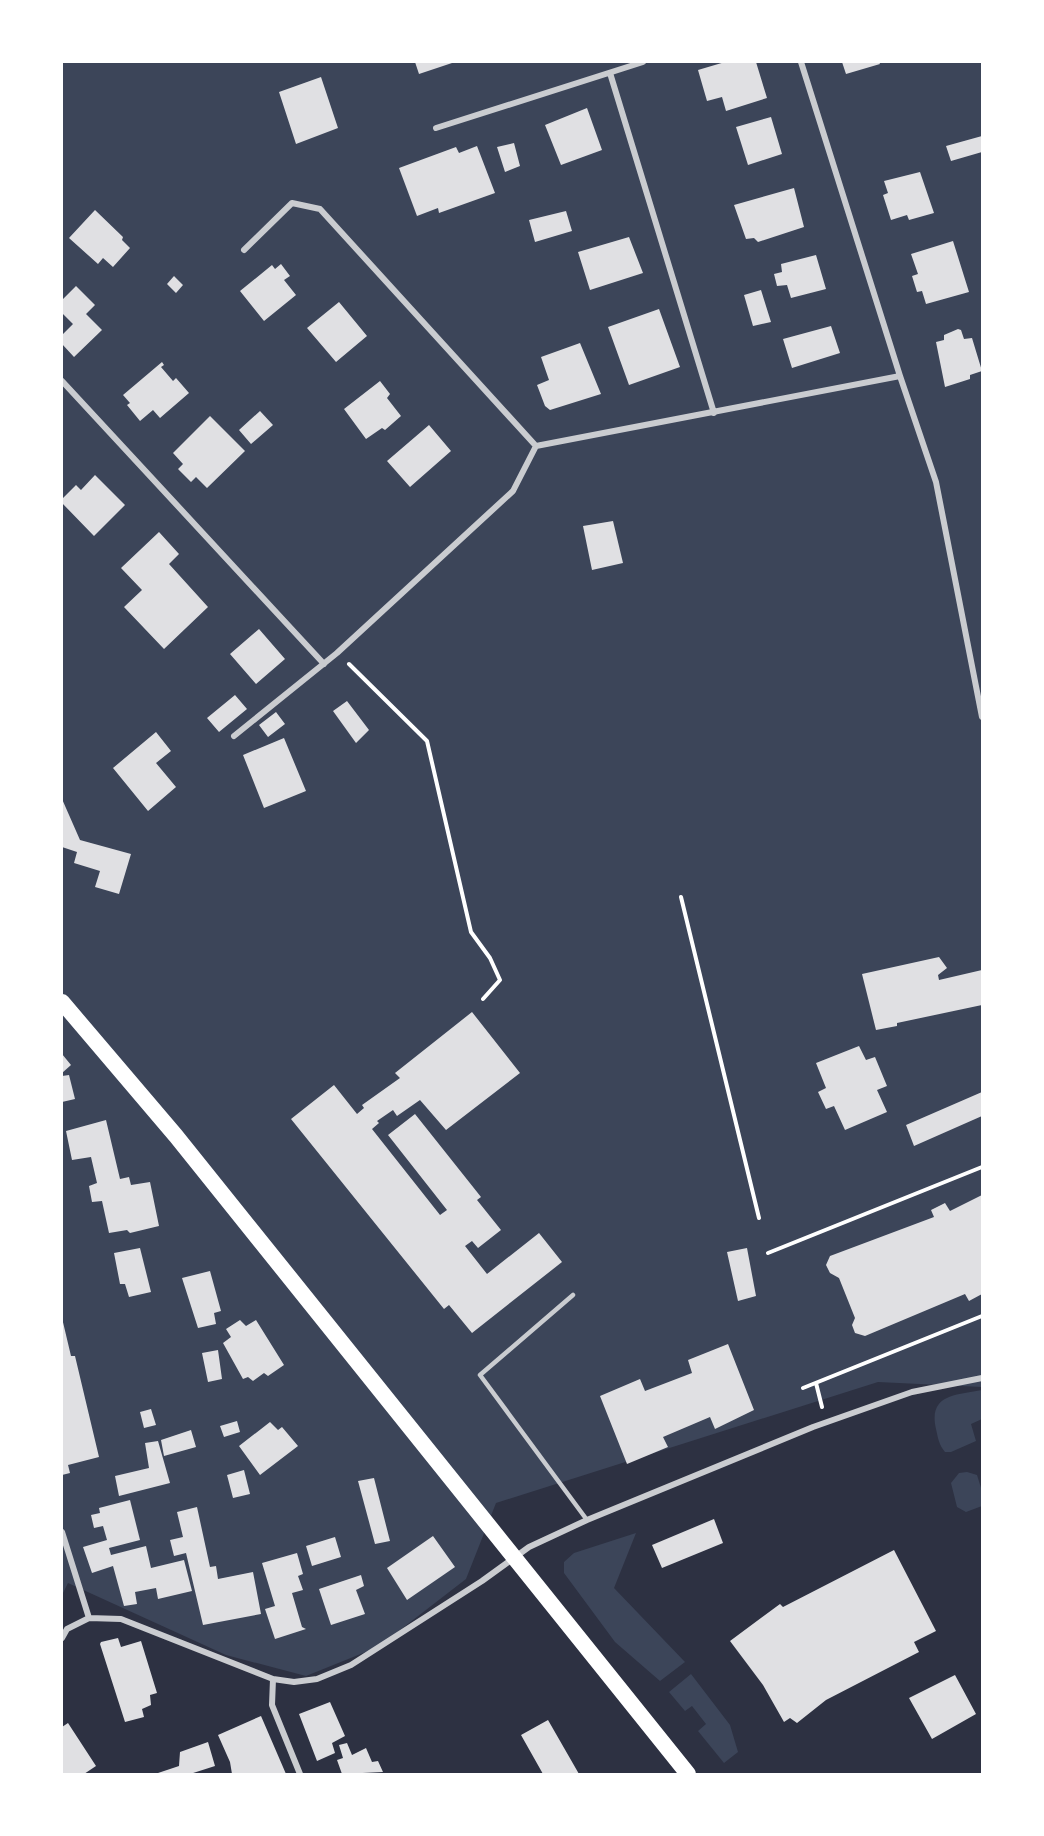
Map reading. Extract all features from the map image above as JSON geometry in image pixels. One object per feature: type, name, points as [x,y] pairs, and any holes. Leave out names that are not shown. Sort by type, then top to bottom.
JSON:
[{"type":"highway","points":[[62,1002],[176,1136],[688,1774]]},
{"type":"street","points":[[436,128],[643,62]]},
{"type":"street","points":[[801,62],[900,376],[936,482],[982,717]]},
{"type":"street","points":[[610,73],[714,413]]},
{"type":"street","points":[[244,250],[292,203],[320,209],[536,446]]},
{"type":"street","points":[[536,446],[900,376]]},
{"type":"street","points":[[62,381],[324,664]]},
{"type":"street","points":[[234,736],[337,653],[513,491],[536,446]]},
{"type":"street","points":[[62,1638],[64,1630],[89,1618],[121,1619],[273,1679],[294,1682],[317,1679],[351,1665],[529,1547],[587,1520],[813,1427],[912,1392],[982,1378]]},
{"type":"street","points":[[62,1532],[89,1618]]},
{"type":"street","points":[[273,1679],[272,1706],[300,1774]]},
{"type":"lane","points":[[573,1295],[480,1375],[587,1520]]},
{"type":"path","points":[[337,653],[427,741],[471,932],[489,958],[500,980],[483,999]]},
{"type":"path","points":[[681,897],[759,1218]]},
{"type":"path","points":[[768,1253],[982,1167]]},
{"type":"path","points":[[803,1388],[982,1316]]},
{"type":"path","points":[[816,1383],[822,1407]]},
{"type":"shaded area","points":[[62,62],[982,62],[982,1387],[878,1382],[496,1503],[466,1579],[378,1647],[306,1676],[226,1655],[68,1583],[62,1595]]},
{"type":"shaded area","points":[[982,1390],[982,1419],[971,1424],[976,1441],[951,1452],[945,1452],[936,1429],[936,1409],[946,1398]]},
{"type":"shaded area","points":[[967,1472],[977,1475],[982,1491],[982,1506],[966,1512],[957,1507],[951,1483],[959,1473]]},
{"type":"shaded area","points":[[636,1533],[614,1588],[685,1662],[660,1681],[615,1642],[564,1573],[564,1562],[574,1553]]},
{"type":"shaded area","points":[[691,1674],[730,1725],[738,1752],[724,1763],[698,1731],[706,1724],[692,1706],[685,1711],[669,1692]]},
{"type":"building","points":[[415,62],[455,62],[419,74]]},
{"type":"building","points":[[725,62],[756,62],[767,98],[726,111],[722,97],[707,101],[698,70]]},
{"type":"building","points":[[842,62],[879,62],[880,64],[846,74]]},
{"type":"building","points":[[321,77],[338,128],[296,144],[279,92]]},
{"type":"building","points":[[587,108],[602,150],[561,165],[545,125]]},
{"type":"building","points":[[771,117],[782,154],[748,165],[736,127]]},
{"type":"building","points":[[982,136],[982,152],[951,161],[946,146]]},
{"type":"building","points":[[514,143],[520,166],[505,172],[497,147]]},
{"type":"building","points":[[477,146],[495,193],[439,213],[438,208],[417,216],[399,168],[456,147],[459,153]]},
{"type":"building","points":[[920,172],[934,213],[909,220],[907,215],[891,220],[883,195],[888,193],[884,181]]},
{"type":"building","points":[[794,188],[804,227],[758,242],[754,238],[746,239],[734,205]]},
{"type":"building","points":[[95,210],[123,237],[122,240],[130,248],[113,267],[103,258],[98,264],[69,238]]},
{"type":"building","points":[[566,211],[572,231],[535,242],[529,220]]},
{"type":"building","points":[[629,237],[643,273],[590,290],[578,252]]},
{"type":"building","points":[[953,241],[969,292],[926,304],[922,291],[917,292],[912,276],[918,274],[911,254]]},
{"type":"building","points":[[816,255],[826,289],[791,298],[787,285],[777,286],[774,274],[782,272],[781,264]]},
{"type":"building","points":[[281,264],[290,276],[284,280],[296,295],[264,321],[240,291],[272,265],[275,269]]},
{"type":"building","points":[[174,276],[183,285],[176,293],[167,284]]},
{"type":"building","points":[[76,286],[95,305],[86,314],[102,330],[74,357],[62,344],[62,335],[73,324],[62,313],[62,300]]},
{"type":"building","points":[[761,290],[771,322],[753,326],[744,295]]},
{"type":"building","points":[[339,302],[367,336],[336,362],[307,328]]},
{"type":"building","points":[[659,309],[680,367],[629,385],[608,327]]},
{"type":"building","points":[[831,326],[840,353],[792,368],[783,339]]},
{"type":"building","points":[[958,329],[961,330],[964,339],[972,338],[982,371],[970,375],[970,379],[945,387],[936,342],[944,340],[944,335]]},
{"type":"building","points":[[580,343],[601,394],[550,410],[545,406],[537,385],[549,380],[541,357]]},
{"type":"building","points":[[162,362],[164,365],[161,367],[173,381],[176,378],[189,393],[160,418],[153,410],[140,421],[127,405],[130,403],[123,395]]},
{"type":"building","points":[[380,381],[390,394],[387,398],[401,416],[385,430],[382,428],[366,439],[344,409]]},
{"type":"building","points":[[260,411],[273,425],[251,444],[239,430]]},
{"type":"building","points":[[210,416],[245,451],[207,488],[196,477],[191,482],[178,469],[183,464],[173,453]]},
{"type":"building","points":[[429,425],[451,451],[410,487],[387,461]]},
{"type":"building","points":[[95,475],[125,505],[94,536],[62,503],[62,499],[76,485],[81,490]]},
{"type":"building","points":[[613,521],[623,563],[592,570],[583,526]]},
{"type":"building","points":[[159,532],[179,554],[169,564],[208,607],[164,649],[124,607],[142,590],[121,568]]},
{"type":"building","points":[[259,629],[285,659],[256,684],[230,654]]},
{"type":"building","points":[[235,695],[247,709],[219,732],[207,718]]},
{"type":"building","points":[[347,701],[369,730],[356,743],[333,711]]},
{"type":"building","points":[[276,712],[285,724],[268,737],[259,725]]},
{"type":"building","points":[[156,732],[171,751],[156,763],[176,787],[148,811],[113,768]]},
{"type":"building","points":[[284,738],[306,791],[264,808],[243,755]]},
{"type":"building","points":[[62,799],[80,840],[131,854],[119,894],[95,887],[100,871],[74,863],[77,852],[62,847]]},
{"type":"building","points":[[939,957],[947,968],[938,975],[939,980],[982,970],[982,1005],[897,1023],[897,1026],[876,1030],[862,974]]},
{"type":"building","points":[[472,1012],[520,1073],[446,1130],[420,1100],[397,1116],[393,1110],[377,1121],[379,1123],[372,1129],[440,1215],[447,1210],[388,1135],[415,1114],[481,1197],[477,1200],[501,1230],[478,1248],[472,1241],[465,1246],[487,1274],[539,1233],[562,1262],[472,1333],[449,1305],[444,1309],[291,1119],[334,1085],[357,1114],[364,1108],[362,1105],[400,1078],[395,1073]]},
{"type":"building","points":[[859,1046],[866,1060],[875,1057],[887,1086],[877,1090],[887,1112],[845,1130],[834,1106],[826,1109],[818,1092],[826,1088],[816,1063]]},
{"type":"building","points":[[62,1054],[71,1065],[62,1073]]},
{"type":"building","points":[[69,1075],[75,1099],[62,1102],[62,1076]]},
{"type":"building","points":[[982,1092],[982,1116],[914,1146],[906,1125]]},
{"type":"building","points":[[106,1120],[120,1179],[129,1177],[131,1185],[150,1182],[159,1226],[130,1233],[127,1230],[109,1233],[102,1201],[92,1202],[89,1186],[97,1183],[91,1157],[72,1160],[66,1131]]},
{"type":"building","points":[[982,1195],[982,1294],[969,1301],[965,1294],[865,1336],[855,1333],[852,1325],[855,1318],[839,1278],[830,1273],[826,1265],[830,1256],[934,1217],[931,1210],[945,1203],[950,1211]]},
{"type":"building","points":[[140,1248],[151,1292],[129,1297],[125,1284],[120,1284],[114,1253]]},
{"type":"building","points":[[747,1248],[756,1296],[738,1301],[727,1252]]},
{"type":"building","points":[[210,1271],[221,1311],[214,1313],[216,1324],[198,1328],[182,1278]]},
{"type":"building","points":[[62,1318],[71,1356],[75,1356],[99,1457],[68,1465],[70,1473],[62,1475]]},
{"type":"building","points":[[240,1320],[246,1326],[256,1320],[284,1365],[268,1376],[264,1373],[253,1381],[248,1377],[243,1379],[223,1343],[231,1337],[226,1329]]},
{"type":"building","points":[[728,1344],[754,1410],[715,1429],[710,1417],[663,1437],[668,1447],[627,1464],[600,1396],[640,1379],[645,1391],[692,1373],[688,1360]]},
{"type":"building","points":[[218,1350],[222,1379],[208,1382],[202,1353]]},
{"type":"building","points":[[151,1409],[156,1425],[144,1428],[140,1412]]},
{"type":"building","points":[[237,1421],[240,1432],[224,1437],[220,1426]]},
{"type":"building","points":[[270,1422],[278,1430],[282,1427],[298,1446],[260,1475],[239,1446]]},
{"type":"building","points":[[191,1430],[196,1447],[164,1456],[161,1440]]},
{"type":"building","points":[[158,1441],[170,1483],[119,1496],[115,1476],[149,1468],[145,1443]]},
{"type":"building","points":[[244,1470],[250,1494],[233,1498],[227,1475]]},
{"type":"building","points":[[374,1478],[390,1541],[375,1544],[358,1481]]},
{"type":"building","points":[[130,1500],[140,1540],[109,1548],[111,1555],[146,1546],[151,1568],[184,1560],[192,1591],[158,1599],[156,1588],[135,1592],[137,1604],[124,1606],[113,1566],[92,1573],[83,1547],[107,1540],[103,1526],[94,1528],[91,1515],[100,1513],[99,1508]]},
{"type":"building","points":[[197,1507],[210,1567],[216,1566],[218,1579],[253,1572],[261,1614],[203,1625],[186,1553],[174,1556],[170,1540],[183,1537],[177,1512]]},
{"type":"building","points":[[714,1519],[723,1543],[662,1568],[652,1545]]},
{"type":"building","points":[[433,1536],[455,1567],[407,1600],[387,1568]]},
{"type":"building","points":[[335,1537],[341,1557],[312,1566],[306,1546]]},
{"type":"building","points":[[894,1550],[936,1631],[914,1642],[919,1652],[826,1700],[797,1723],[790,1718],[784,1722],[763,1685],[730,1641],[780,1604],[783,1607]]},
{"type":"building","points":[[297,1553],[303,1574],[298,1576],[303,1590],[292,1593],[302,1627],[306,1629],[275,1639],[265,1609],[275,1606],[262,1563]]},
{"type":"building","points":[[361,1575],[364,1586],[356,1590],[365,1614],[331,1625],[319,1589]]},
{"type":"building","points":[[118,1638],[121,1647],[141,1641],[157,1693],[150,1695],[151,1705],[142,1709],[144,1717],[125,1722],[100,1644]]},
{"type":"building","points":[[955,1675],[976,1714],[932,1739],[909,1698]]},
{"type":"building","points":[[330,1702],[345,1736],[332,1743],[335,1753],[317,1761],[299,1714]]},
{"type":"building","points":[[261,1716],[286,1774],[232,1774],[230,1762],[218,1735]]},
{"type":"building","points":[[548,1720],[579,1774],[543,1774],[521,1735]]},
{"type":"building","points":[[68,1723],[96,1766],[84,1774],[62,1774],[62,1727]]},
{"type":"building","points":[[208,1742],[215,1766],[190,1774],[155,1774],[179,1766],[180,1752]]},
{"type":"building","points":[[347,1743],[352,1755],[366,1748],[372,1762],[378,1761],[383,1772],[342,1774],[337,1760],[343,1758],[339,1745]]}]
